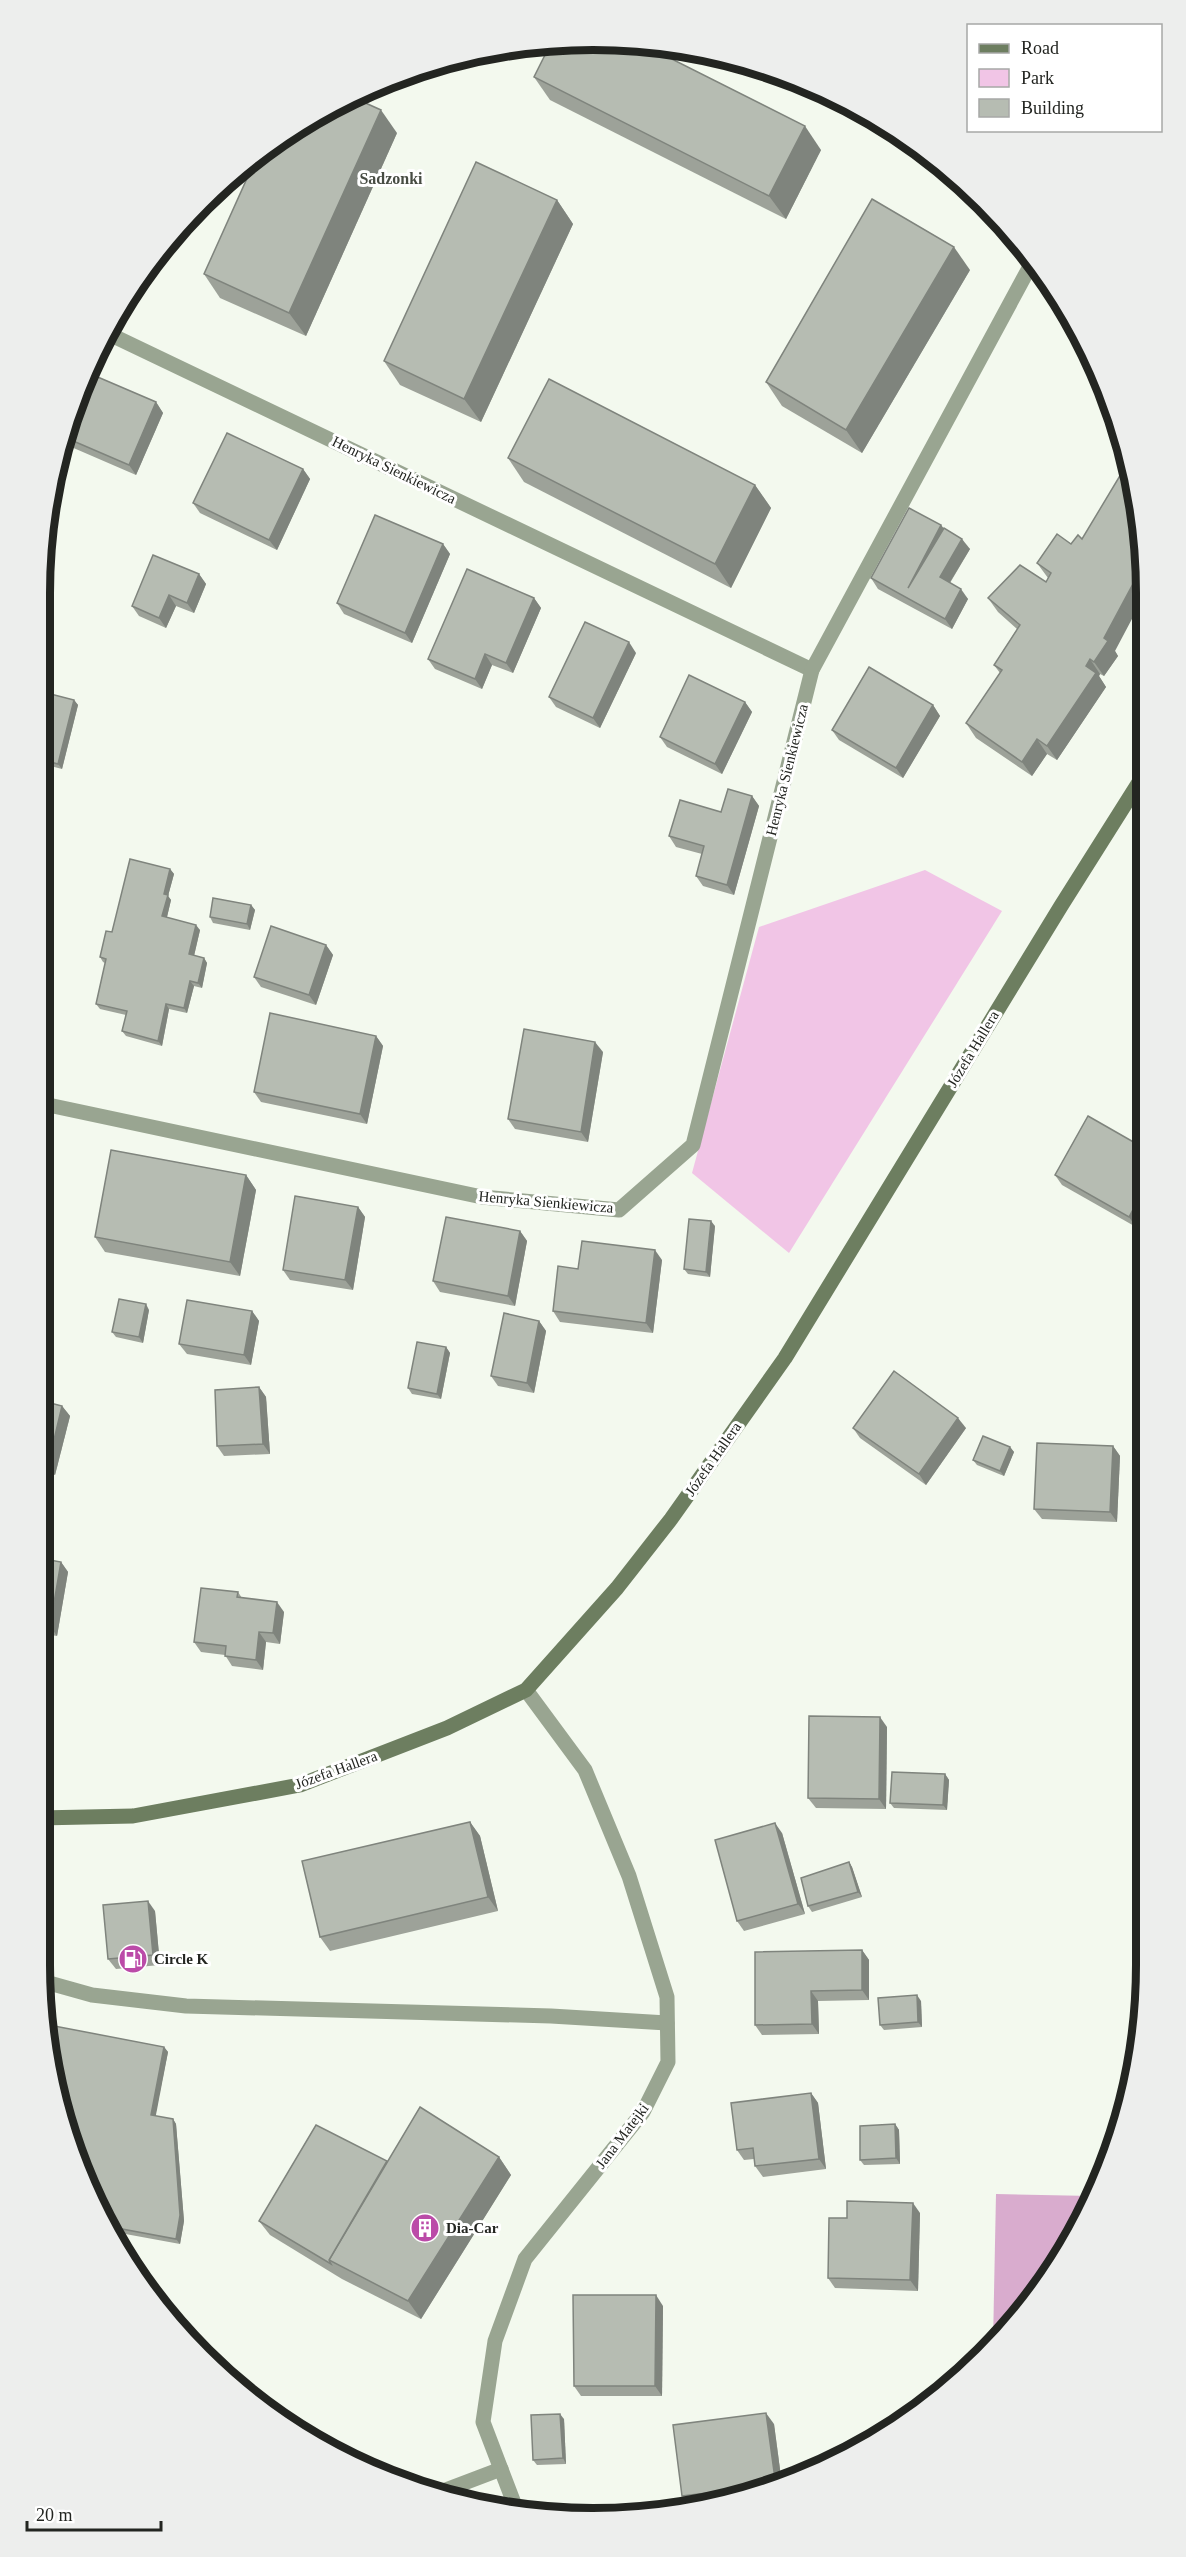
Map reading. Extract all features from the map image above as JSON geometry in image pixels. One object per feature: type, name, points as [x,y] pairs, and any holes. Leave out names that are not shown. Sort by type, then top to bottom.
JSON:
[{"type":"street","name":"Henryka Sienkiewicza","points":[[50,1105],[482,1197],[619,1210],[693,1145],[812,670],[1029,269]]},
{"type":"street","name":"Henryka Sienkiewicza","points":[[114,336],[812,670]]},
{"type":"street","name":"Józefa Hallera","points":[[50,1818],[133,1816],[300,1785],[447,1728],[526,1690],[617,1588],[671,1519],[785,1358],[1060,906],[1136,787]]},
{"type":"street","name":"Jana Matejki","points":[[513,2502],[483,2422],[495,2340],[525,2259],[643,2112],[668,2062],[667,1997],[629,1876],[585,1770],[526,1690]]},
{"type":"street","points":[[51,1984],[92,1995],[186,2006],[551,2016],[667,2023]]},
{"type":"street","points":[[449,2488],[501,2469]]},
{"type":"green space","points":[[925,870],[1002,911],[789,1253],[692,1173],[759,927]]},
{"type":"shaded area","points":[[996,2194],[1084,2196],[1064,2236],[1045,2266],[993,2331]]},
{"type":"building","points":[[593,50],[661,54],[805,126],[769,196],[534,77],[547,52]]},
{"type":"building","points":[[362,102],[381,110],[289,313],[204,274],[250,172],[291,141],[353,106]]},
{"type":"building","points":[[476,162],[557,200],[464,399],[384,361]]},
{"type":"building","points":[[872,199],[954,247],[846,430],[766,382]]},
{"type":"building","points":[[95,376],[156,402],[129,465],[71,440]]},
{"type":"building","points":[[549,379],[755,485],[715,564],[508,458]]},
{"type":"building","points":[[227,433],[303,469],[269,540],[193,503]]},
{"type":"building","points":[[1122,472],[1132,522],[1136,579],[1104,638],[1108,641],[1094,662],[1090,659],[1086,666],[1096,673],[1047,746],[1037,739],[1022,762],[966,723],[1002,670],[994,665],[1020,625],[988,598],[1020,565],[1046,582],[1051,573],[1037,563],[1057,534],[1071,544],[1078,535],[1082,539]]},
{"type":"building","points":[[909,508],[941,525],[908,588],[944,528],[962,539],[940,577],[961,589],[945,619],[871,578]]},
{"type":"building","points":[[375,515],[443,544],[405,633],[337,603]]},
{"type":"building","points":[[153,555],[199,574],[187,603],[169,595],[159,618],[132,606]]},
{"type":"building","points":[[467,569],[534,598],[506,663],[485,654],[475,679],[428,659]]},
{"type":"building","points":[[585,622],[629,642],[593,718],[549,697]]},
{"type":"building","points":[[869,667],[933,705],[896,768],[832,730]]},
{"type":"building","points":[[689,675],[745,702],[715,764],[660,737]]},
{"type":"building","points":[[50,694],[74,700],[58,764],[50,762]]},
{"type":"building","points":[[728,789],[752,796],[727,885],[696,876],[704,846],[669,836],[680,800],[721,812]]},
{"type":"building","points":[[130,859],[170,869],[164,894],[168,895],[162,916],[196,925],[189,954],[204,958],[198,983],[190,981],[184,1008],[166,1004],[158,1041],[122,1031],[127,1011],[96,1004],[106,959],[100,957],[106,931],[112,932]]},
{"type":"building","points":[[213,898],[251,905],[247,924],[210,917]]},
{"type":"building","points":[[271,926],[326,945],[309,995],[254,977]]},
{"type":"building","points":[[270,1013],[376,1036],[360,1114],[254,1092]]},
{"type":"building","points":[[524,1029],[595,1042],[581,1132],[508,1119]]},
{"type":"building","points":[[1088,1116],[1136,1143],[1136,1204],[1129,1217],[1055,1175]]},
{"type":"building","points":[[111,1150],[246,1175],[230,1262],[95,1237]]},
{"type":"building","points":[[295,1196],[358,1207],[345,1280],[283,1270]]},
{"type":"building","points":[[446,1217],[520,1231],[508,1296],[433,1281]]},
{"type":"building","points":[[689,1219],[711,1221],[706,1272],[684,1269]]},
{"type":"building","points":[[582,1241],[655,1250],[646,1323],[553,1311],[558,1266],[578,1269]]},
{"type":"building","points":[[119,1299],[146,1304],[139,1337],[112,1332]]},
{"type":"building","points":[[187,1300],[252,1311],[244,1355],[179,1344]]},
{"type":"building","points":[[504,1313],[539,1321],[527,1383],[491,1376]]},
{"type":"building","points":[[417,1342],[446,1347],[437,1394],[408,1388]]},
{"type":"building","points":[[894,1371],[958,1418],[919,1474],[853,1428]]},
{"type":"building","points":[[259,1387],[263,1444],[217,1446],[215,1390]]},
{"type":"building","points":[[50,1403],[62,1406],[50,1457]]},
{"type":"building","points":[[983,1436],[1010,1447],[1000,1471],[973,1460]]},
{"type":"building","points":[[1037,1443],[1113,1446],[1110,1512],[1034,1509]]},
{"type":"building","points":[[50,1560],[61,1562],[50,1626]]},
{"type":"building","points":[[201,1588],[238,1592],[237,1597],[277,1602],[273,1633],[259,1632],[256,1660],[225,1656],[226,1646],[194,1642]]},
{"type":"building","points":[[809,1716],[880,1717],[879,1799],[808,1798]]},
{"type":"building","points":[[892,1772],[945,1774],[943,1805],[890,1803]]},
{"type":"building","points":[[470,1822],[488,1897],[320,1937],[302,1861]]},
{"type":"building","points":[[775,1823],[798,1904],[737,1921],[715,1840]]},
{"type":"building","points":[[849,1862],[858,1892],[808,1906],[801,1878]]},
{"type":"building","points":[[148,1901],[153,1955],[108,1959],[103,1905]]},
{"type":"building","points":[[862,1950],[862,1990],[811,1991],[812,2024],[755,2025],[755,1952]]},
{"type":"building","points":[[917,1995],[918,2022],[880,2025],[878,1998]]},
{"type":"building","points":[[53,2026],[164,2047],[151,2115],[173,2119],[180,2215],[176,2239],[118,2228],[78,2139],[60,2070]]},
{"type":"building","points":[[811,2093],[819,2159],[755,2166],[753,2148],[737,2150],[731,2103]]},
{"type":"building","name":"Dia-Car","points":[[420,2107],[499,2157],[408,2301],[329,2260]]},
{"type":"building","points":[[895,2124],[896,2158],[860,2160],[860,2126]]},
{"type":"building","points":[[316,2125],[387,2161],[329,2260],[331,2264],[259,2221]]},
{"type":"building","points":[[847,2201],[913,2203],[910,2280],[828,2278],[829,2218],[847,2218]]},
{"type":"building","points":[[573,2295],[656,2295],[655,2386],[574,2386]]},
{"type":"building","points":[[766,2413],[775,2476],[728,2490],[682,2496],[673,2425]]},
{"type":"building","points":[[560,2414],[563,2458],[533,2460],[531,2415]]},
{"type":"place","name":"Circle K","points":[[133,1959]]},
{"type":"place","name":"Dia-Car","points":[[425,2228]]},
{"type":"district","name":"Sadzonki","points":[[391,178]]}]
